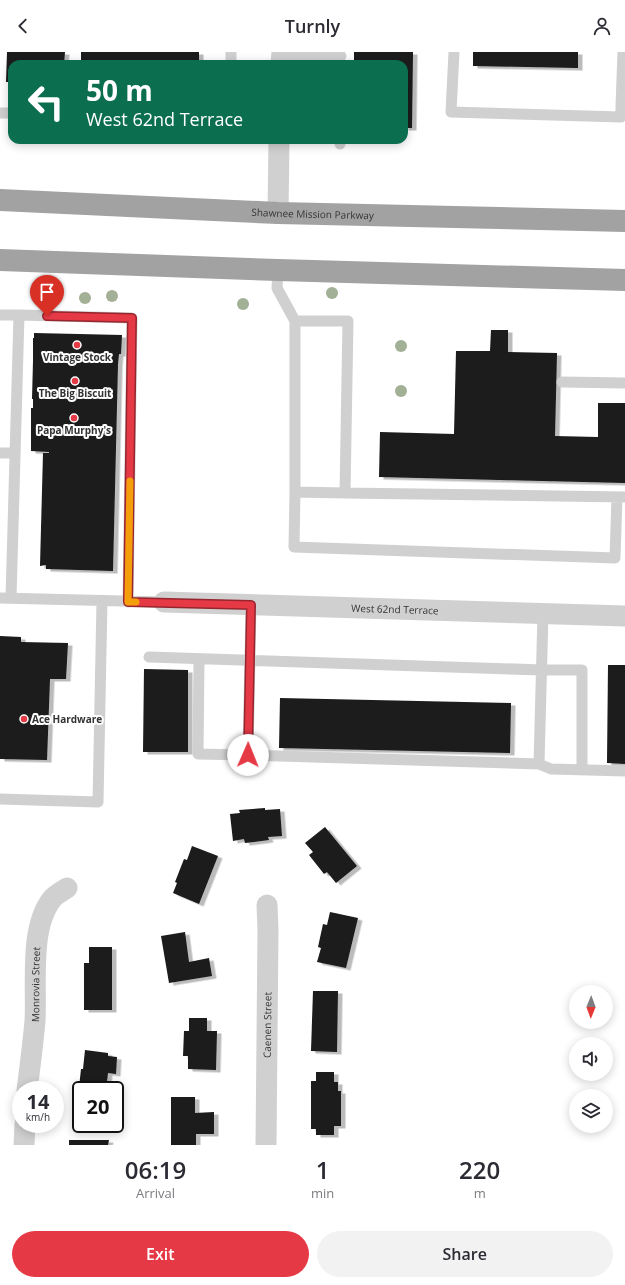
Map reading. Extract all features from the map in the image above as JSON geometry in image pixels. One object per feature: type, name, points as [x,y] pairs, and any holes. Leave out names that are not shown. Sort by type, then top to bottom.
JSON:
[{"type":"highway","name":"Shawnee Mission Parkway","points":[[0,200],[278,213],[625,221]]},
{"type":"highway","points":[[0,260],[625,280]]},
{"type":"street","points":[[278,144],[278,213]]},
{"type":"street","name":"West 62nd Terrace","points":[[164,602],[625,616]]},
{"type":"street","name":"Monrovia Street","points":[[28,1081],[35,1019],[36,957],[38,935],[44,914],[52,898],[67,888]]},
{"type":"street","name":"Caenen Street","points":[[266,1145],[267,905]]},
{"type":"street","points":[[24,1145],[25,1133]]},
{"type":"lane","points":[[454,52],[451,112],[621,117],[623,106],[623,52]]},
{"type":"lane","points":[[282,57],[341,57]]},
{"type":"lane","points":[[278,270],[277,288],[295,321],[294,547],[615,558],[621,497],[295,492]]},
{"type":"lane","points":[[0,315],[132,318],[128,602]]},
{"type":"lane","points":[[19,315],[15,453],[5,598],[164,602]]},
{"type":"lane","points":[[295,321],[348,321],[345,493]]},
{"type":"lane","points":[[562,382],[625,383]]},
{"type":"lane","points":[[0,453],[15,453]]},
{"type":"lane","points":[[0,799],[98,802],[102,601]]},
{"type":"lane","points":[[248,755],[251,605]]},
{"type":"lane","points":[[540,764],[543,613]]},
{"type":"lane","points":[[150,657],[542,670],[582,670],[582,770]]},
{"type":"lane","points":[[199,659],[198,754],[540,764],[551,769],[625,771]]},
{"type":"building","points":[[7,52],[65,52],[64,60],[8,60],[8,82],[6,82]]},
{"type":"building","points":[[81,52],[199,52],[199,60],[81,60]]},
{"type":"building","points":[[354,52],[413,52],[412,128],[408,128],[408,60],[354,60]]},
{"type":"building","points":[[473,52],[578,52],[578,68],[473,66]]},
{"type":"building","points":[[491,330],[508,330],[508,352],[557,353],[555,436],[598,437],[598,403],[625,403],[625,483],[379,477],[380,432],[454,434],[456,351],[490,351]]},
{"type":"building","points":[[34,333],[122,335],[121,354],[119,354],[118,364],[113,571],[46,569],[46,565],[40,566],[43,453],[49,452],[31,451]]},
{"type":"building","name":"Ace Hardware","points":[[0,636],[21,637],[21,642],[68,643],[66,679],[50,679],[47,760],[0,759]]},
{"type":"building","points":[[608,665],[625,665],[625,764],[607,763]]},
{"type":"building","points":[[144,669],[188,670],[188,752],[143,752]]},
{"type":"building","points":[[280,698],[511,703],[510,753],[279,748]]},
{"type":"building","points":[[265,808],[265,810],[280,809],[282,836],[268,837],[269,840],[245,843],[244,839],[233,841],[230,814],[240,813],[239,810]]},
{"type":"building","points":[[325,827],[357,866],[336,883],[327,872],[324,874],[309,855],[313,852],[305,843]]},
{"type":"building","points":[[192,846],[218,856],[199,904],[173,893],[177,883],[175,882],[184,859],[187,860]]},
{"type":"building","points":[[330,912],[358,918],[346,968],[317,962],[321,948],[318,947],[323,924],[327,925]]},
{"type":"building","points":[[185,932],[189,962],[209,958],[212,976],[169,983],[161,936]]},
{"type":"building","points":[[89,947],[112,947],[112,1010],[84,1010],[84,963],[89,963]]},
{"type":"building","points":[[313,991],[338,991],[337,1052],[311,1051]]},
{"type":"building","points":[[189,1018],[207,1018],[207,1031],[217,1031],[216,1070],[188,1069],[188,1056],[183,1056],[184,1031],[189,1031]]},
{"type":"building","points":[[85,1050],[108,1053],[108,1056],[117,1057],[116,1074],[108,1073],[107,1081],[80,1081],[81,1069],[83,1069]]},
{"type":"building","points":[[316,1072],[334,1072],[334,1082],[338,1082],[338,1091],[341,1091],[341,1126],[334,1126],[334,1135],[316,1135],[316,1129],[311,1129],[311,1081],[316,1081]]},
{"type":"building","points":[[171,1097],[195,1097],[195,1113],[214,1112],[214,1134],[196,1134],[196,1145],[171,1145]]},
{"type":"building","points":[[69,1140],[109,1140],[108,1145],[69,1145]]},
{"type":"slow traffic","points":[[130,481],[128,602],[136,602]]},
{"type":"place","name":"Vintage Stock","points":[[77,345]]},
{"type":"place","name":"The Big Biscuit","points":[[75,381]]},
{"type":"place","name":"Papa Murphy's","points":[[74,418]]},
{"type":"place","name":"Ace Hardware","points":[[24,719]]},
{"type":"route","points":[[47,316],[132,318],[128,602],[251,605],[248,755]]}]
